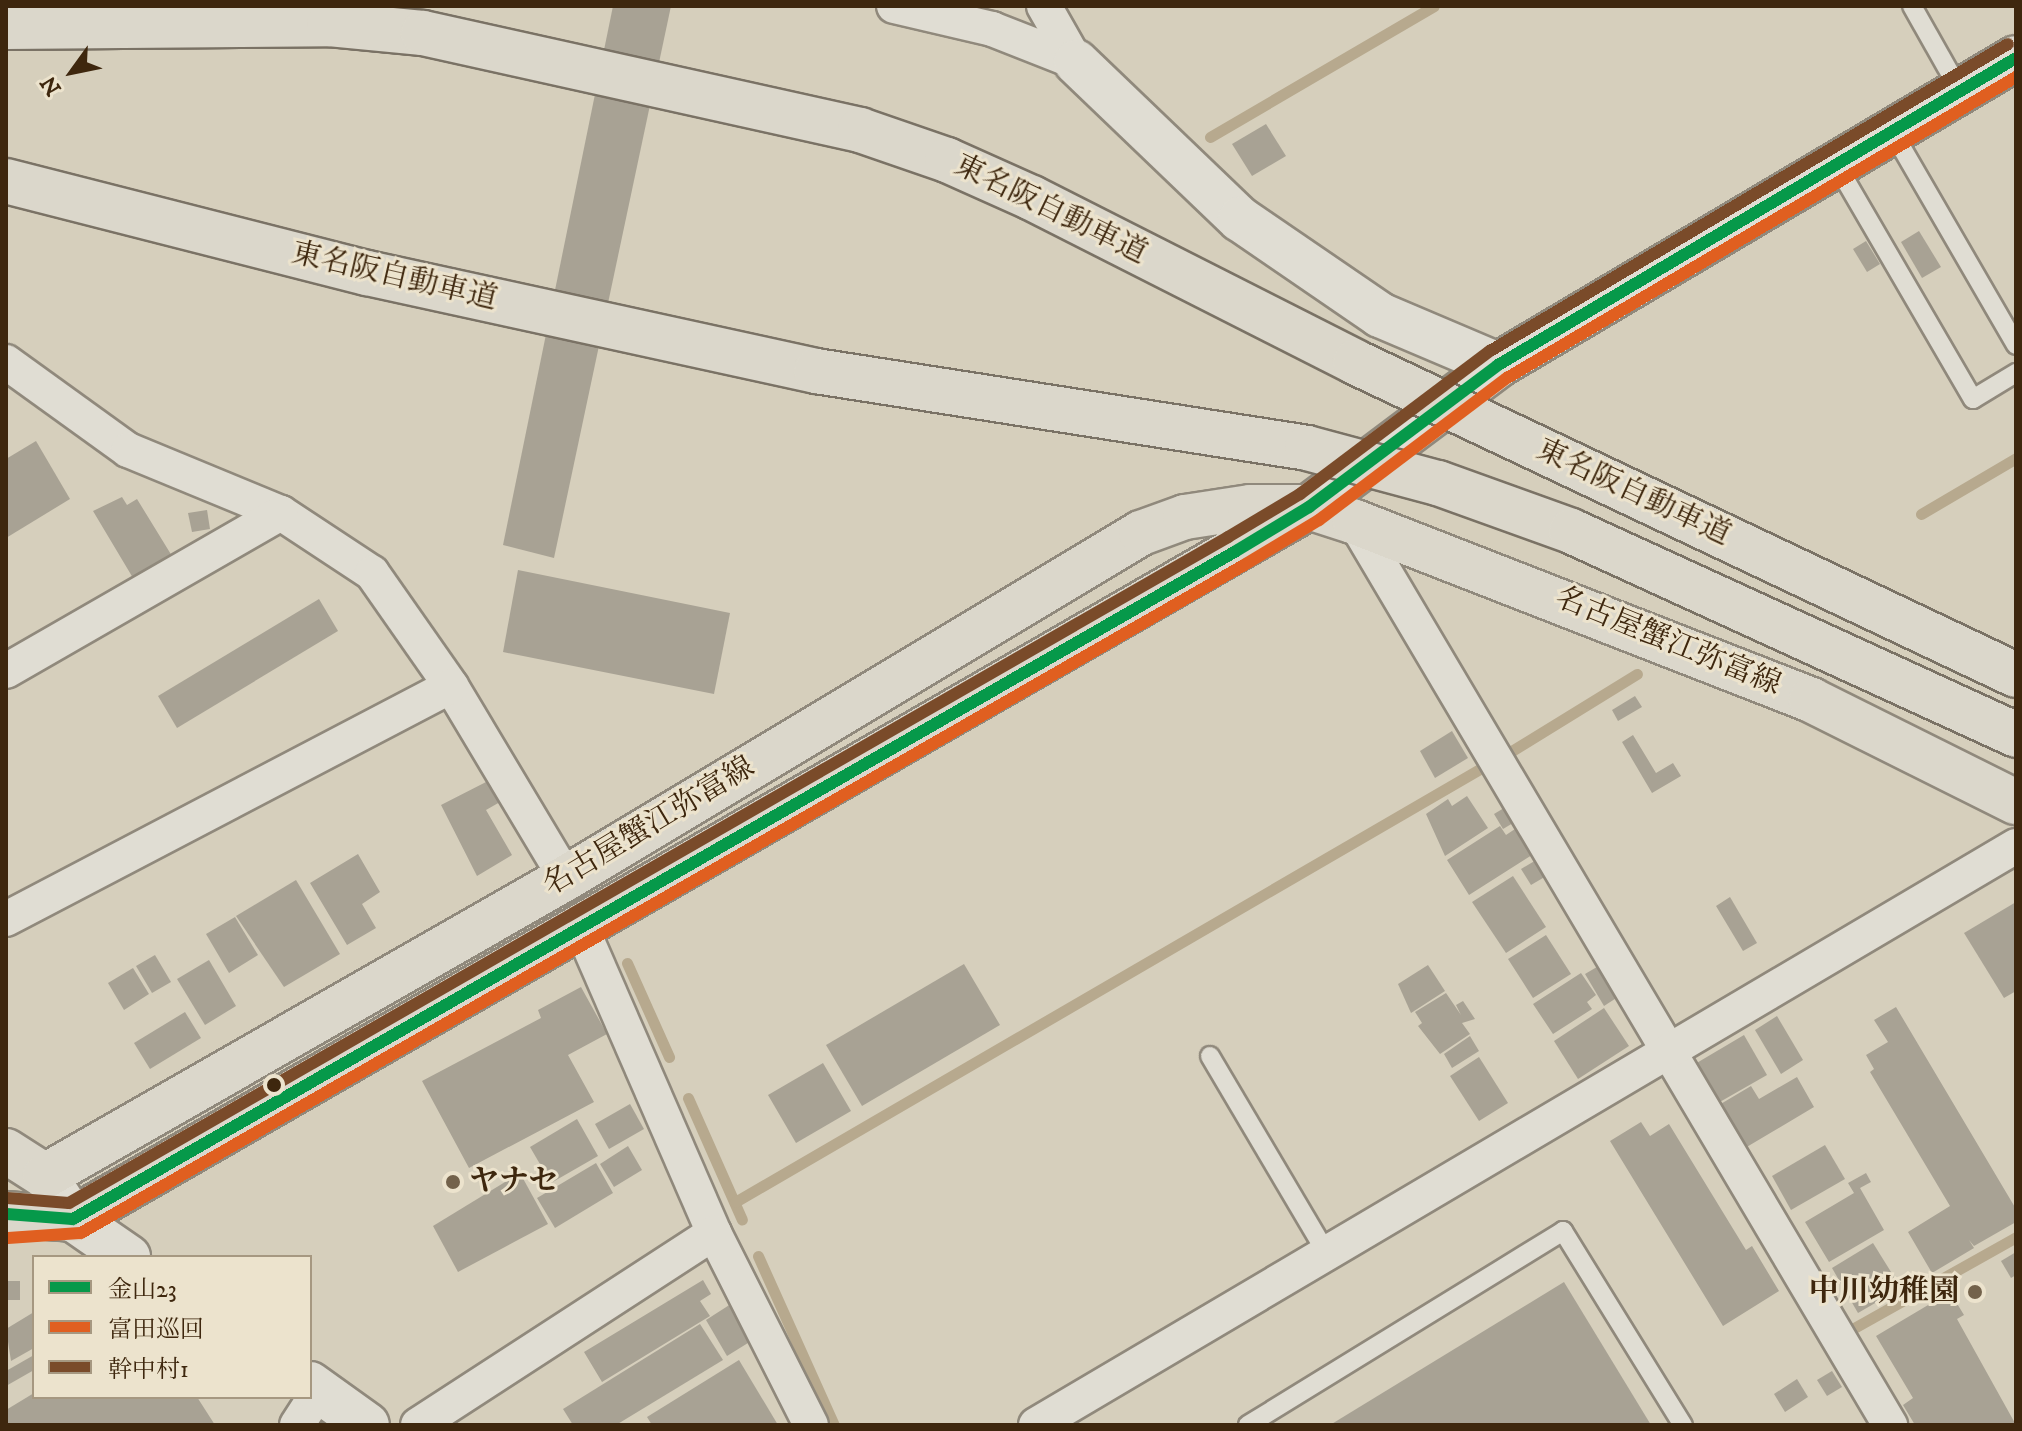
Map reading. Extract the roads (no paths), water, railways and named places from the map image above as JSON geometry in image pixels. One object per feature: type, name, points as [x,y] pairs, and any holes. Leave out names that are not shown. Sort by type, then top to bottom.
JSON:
[{"type":"main road","name":"東名阪自動車道","points":[[6,27],[329,24],[423,33],[860,130],[947,160],[1032,198],[1355,362],[2016,675]]},
{"type":"main road","name":"東名阪自動車道","points":[[6,181],[367,273],[816,371],[1307,448],[1438,483],[1571,531],[2016,735]]},
{"type":"main road","name":"名古屋蟹江弥富線","points":[[45,1176],[566,878],[1141,533],[1185,517],[1250,507],[1309,507],[1355,522],[1811,700],[2016,802]]},
{"type":"main road","name":"名古屋蟹江弥富線","points":[[8,1219],[73,1219],[1309,507]]},
{"type":"main road","points":[[6,1151],[45,1176]]},
{"type":"street","points":[[894,6],[992,29],[1076,62]]},
{"type":"street","points":[[1044,6],[1076,62],[1240,219],[1380,315],[1498,365]]},
{"type":"street","points":[[1309,507],[1498,365],[2015,61]]},
{"type":"street","points":[[6,362],[128,450],[281,513],[372,573],[451,686],[566,878]]},
{"type":"street","points":[[6,671],[281,513]]},
{"type":"street","points":[[1355,522],[1890,1425]]},
{"type":"street","points":[[6,919],[451,686]]},
{"type":"street","points":[[1036,1425],[2012,854]]},
{"type":"street","points":[[581,927],[714,1233],[811,1425]]},
{"type":"street","points":[[8,1219],[45,1176],[73,1219],[125,1255]]},
{"type":"street","points":[[418,1425],[714,1233]]},
{"type":"street","points":[[309,1400],[367,1425]]},
{"type":"lane","points":[[1912,6],[1960,91]]},
{"type":"lane","points":[[1892,131],[2016,345]]},
{"type":"lane","points":[[1836,164],[1973,399],[2016,373]]},
{"type":"lane","points":[[1210,1056],[1327,1254]]},
{"type":"lane","points":[[1248,1425],[1563,1231],[1683,1425]]},
{"type":"waterway","points":[[1210,137],[1434,6]]},
{"type":"waterway","points":[[1921,514],[2016,458]]},
{"type":"waterway","points":[[1510,752],[1637,674]]},
{"type":"waterway","points":[[735,1202],[1483,767]]},
{"type":"waterway","points":[[627,963],[669,1057]]},
{"type":"waterway","points":[[688,1098],[742,1220]]},
{"type":"waterway","points":[[1854,1328],[2016,1237]]},
{"type":"waterway","points":[[758,1256],[834,1425]]},
{"type":"place","name":"ヤナセ","points":[[453,1182]]},
{"type":"place","name":"中川幼稚園","points":[[1975,1292]]}]
